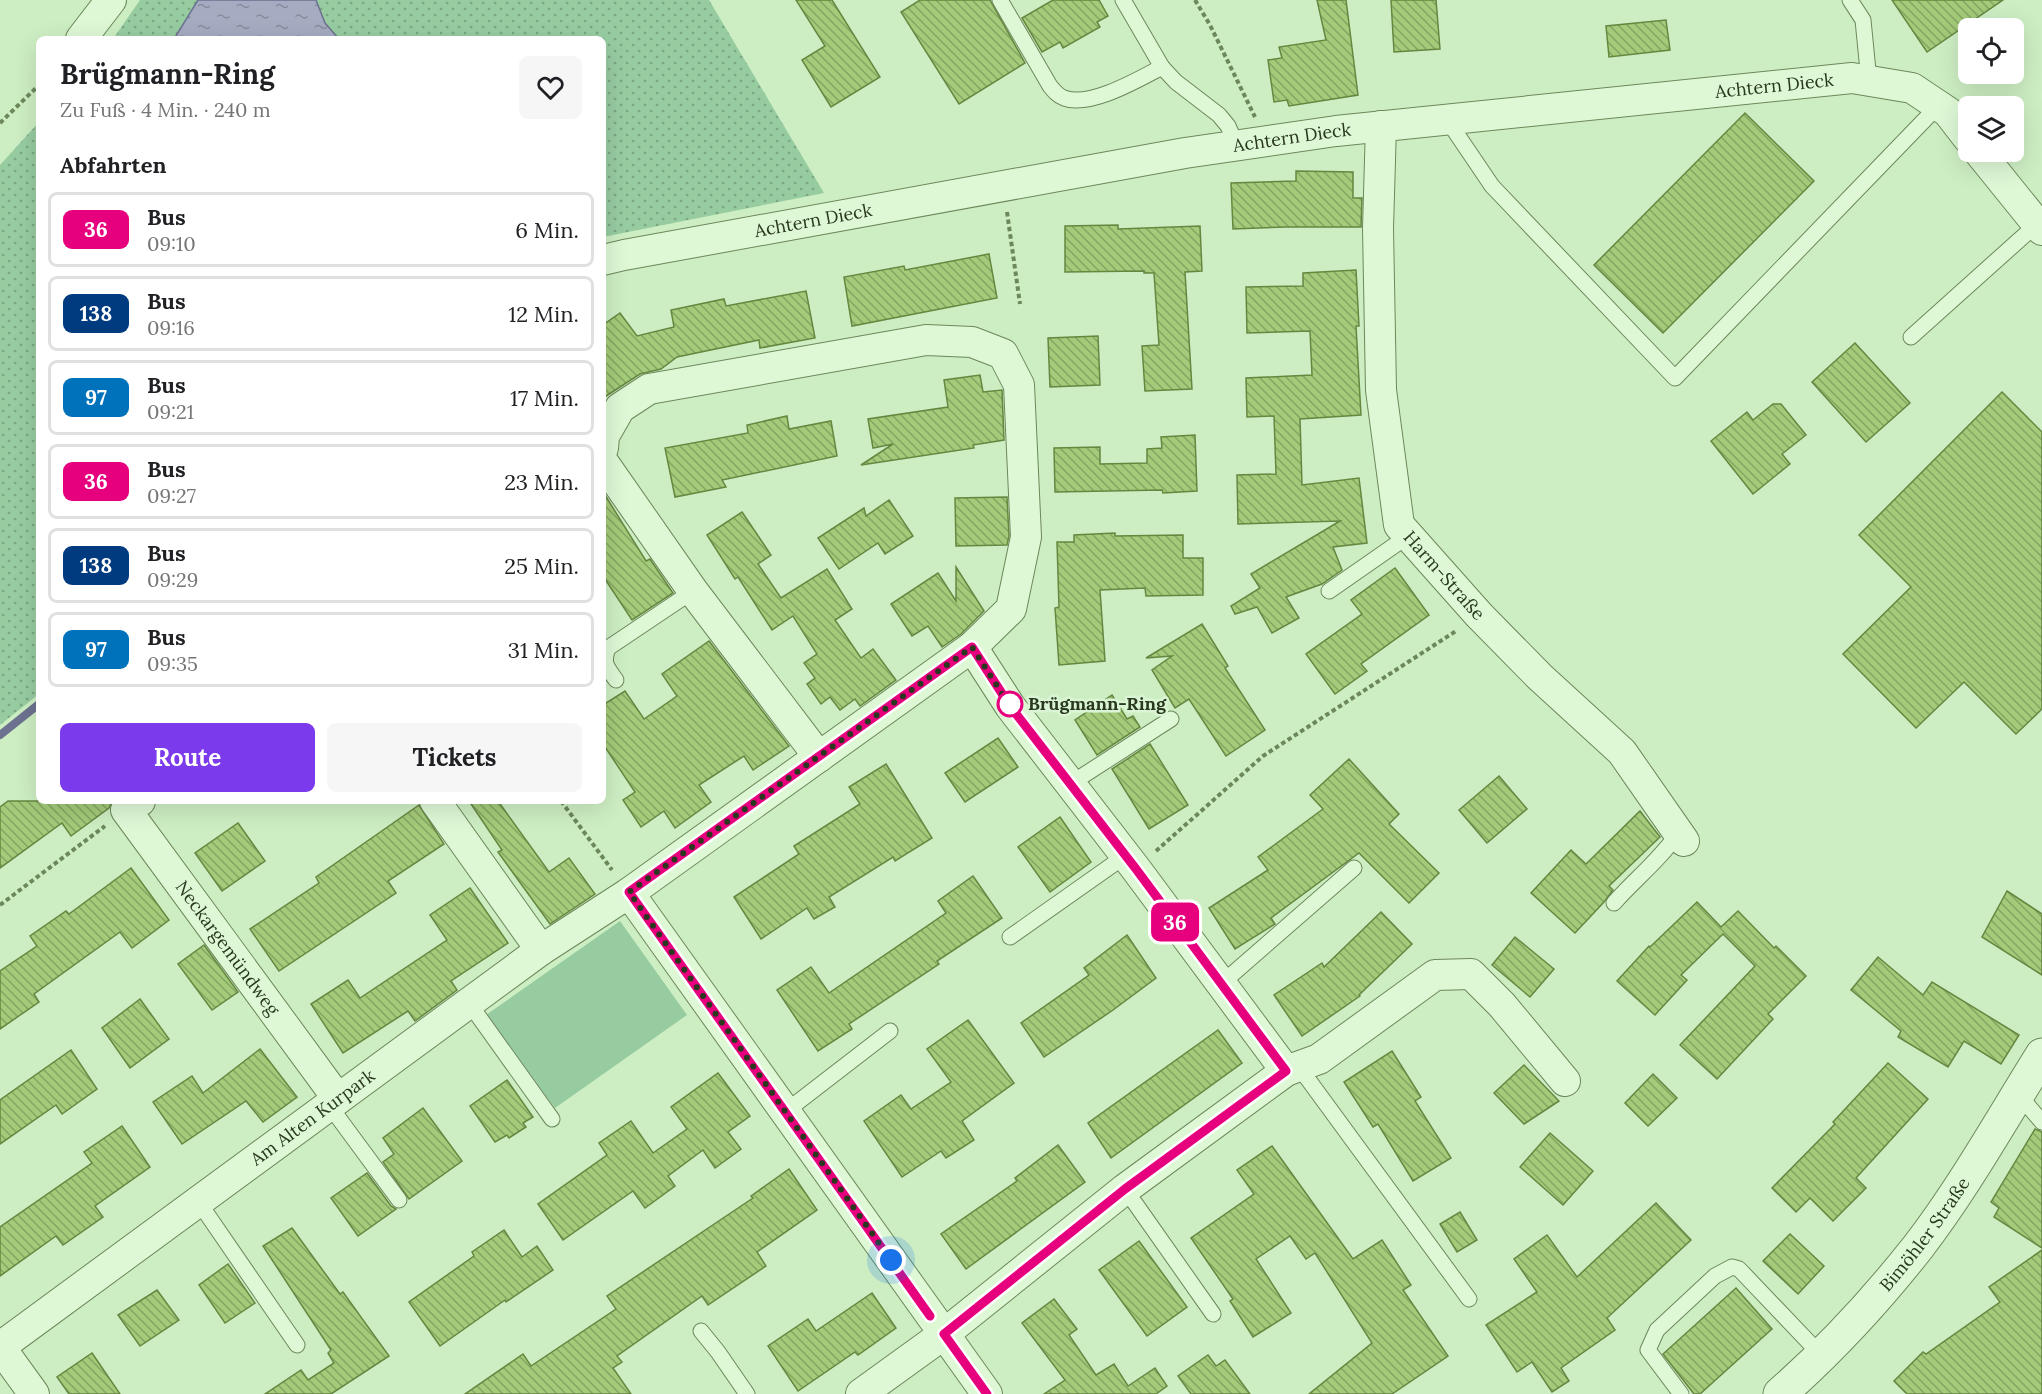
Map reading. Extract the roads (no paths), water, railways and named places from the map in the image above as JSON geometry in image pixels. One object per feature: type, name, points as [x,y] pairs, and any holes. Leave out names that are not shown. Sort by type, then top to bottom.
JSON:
[{"type":"street","points":[[83,36],[111,0]]},
{"type":"street","name":"Achtern Dieck","points":[[606,259],[825,217],[1237,146],[1336,130],[1446,118],[1852,78],[1912,88],[1947,112],[1958,126]]},
{"type":"street","name":"Harm-Straße","points":[[1381,126],[1378,228],[1381,390],[1399,525],[1479,615],[1540,677],[1622,752],[1681,837]]},
{"type":"street","points":[[1987,162],[2040,227]]},
{"type":"street","points":[[606,431],[620,408],[649,389],[926,340],[972,342],[1004,354],[1019,385],[1026,537],[1011,609],[972,647],[1010,706],[1131,862],[1221,984],[1292,1069]]},
{"type":"street","points":[[606,466],[693,591],[819,757]]},
{"type":"street","name":"Am Alten Kurpark","points":[[0,1347],[541,950],[629,892],[972,647]]},
{"type":"street","points":[[437,804],[541,950]]},
{"type":"street","name":"Neckargemündweg","points":[[133,806],[334,1102]]},
{"type":"street","points":[[629,892],[987,1394]]},
{"type":"street","points":[[861,1394],[944,1334],[1125,1189],[1292,1069],[1319,1059],[1435,975],[1471,974],[1502,1005],[1565,1081]]},
{"type":"street","name":"Bimöhler Straße","points":[[1780,1394],[1869,1306],[1918,1246],[1968,1174],[2042,1055]]},
{"type":"street","points":[[0,1347],[34,1394]]},
{"type":"lane","points":[[1000,0],[1050,86],[1056,94],[1065,99],[1092,98],[1127,85],[1162,67]]},
{"type":"lane","points":[[1123,0],[1162,67],[1176,82],[1219,115],[1228,126],[1237,146]]},
{"type":"lane","points":[[1850,0],[1863,20],[1869,81]]},
{"type":"lane","points":[[1446,118],[1492,186],[1675,378],[1938,106]]},
{"type":"lane","points":[[1911,337],[2040,227]]},
{"type":"lane","points":[[1329,591],[1408,536]]},
{"type":"lane","points":[[606,652],[608,648],[693,591]]},
{"type":"lane","points":[[606,666],[616,680]]},
{"type":"lane","points":[[1070,784],[1171,719]]},
{"type":"lane","points":[[1614,903],[1681,837]]},
{"type":"lane","points":[[1010,937],[1131,862]]},
{"type":"lane","points":[[1221,984],[1354,868]]},
{"type":"lane","points":[[469,1003],[552,1119]]},
{"type":"lane","points":[[785,1112],[890,1031]]},
{"type":"lane","points":[[1292,1069],[1469,1299]]},
{"type":"lane","points":[[2018,1094],[2042,1122]]},
{"type":"lane","points":[[334,1102],[399,1200]]},
{"type":"lane","points":[[1125,1189],[1213,1314]]},
{"type":"lane","points":[[198,1201],[297,1345]]},
{"type":"lane","points":[[1681,1394],[1648,1350],[1651,1340],[1658,1330],[1707,1284],[1732,1267],[1739,1269],[1821,1355]]},
{"type":"lane","points":[[701,1332],[747,1394]]},
{"type":"water","points":[[198,0],[316,0],[325,23],[336,36],[176,36]]},
{"type":"waterway","points":[[0,735],[36,706]]},
{"type":"place","name":"Brügmann-Ring","points":[[1010,704]]}]
